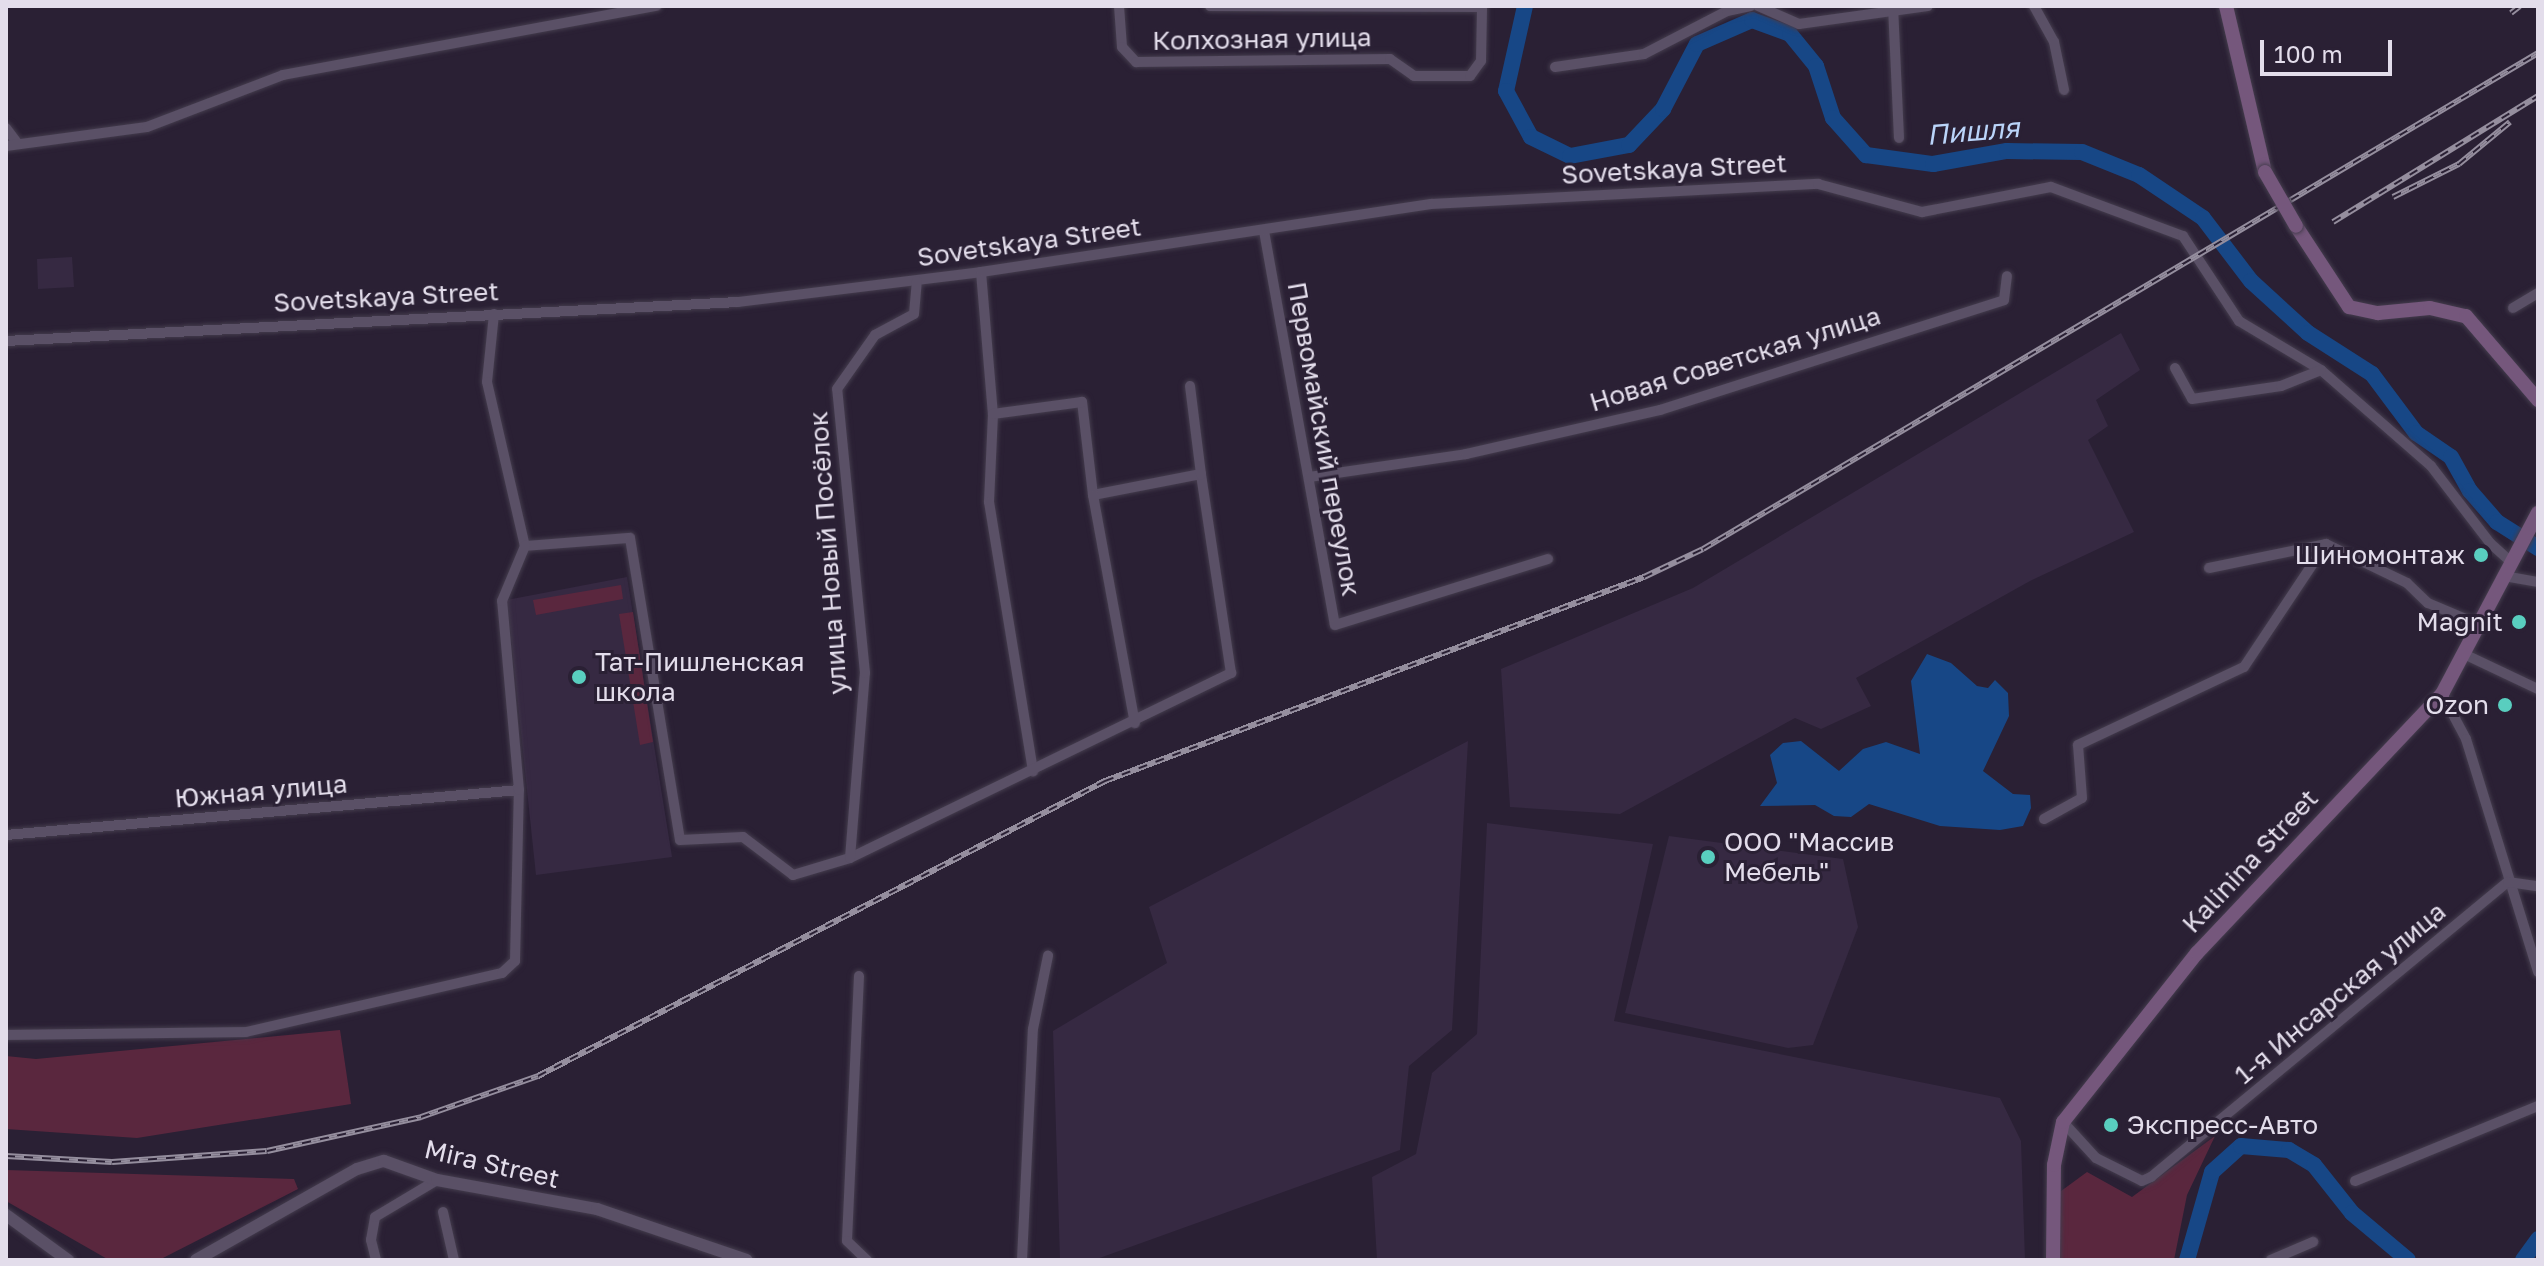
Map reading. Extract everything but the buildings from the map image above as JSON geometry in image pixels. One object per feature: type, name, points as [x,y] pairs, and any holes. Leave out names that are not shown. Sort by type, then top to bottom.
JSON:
[{"type":"main road","points":[[2226,6],[2265,172],[2349,307],[2378,313],[2430,308],[2466,316],[2480,326],[2538,400]]},
{"type":"main road","name":"Kalinina Street","points":[[2053,1260],[2054,1165],[2063,1122],[2197,953],[2442,694],[2466,655],[2536,516]]},
{"type":"street","points":[[6,146],[147,127],[283,75],[657,6]]},
{"type":"street","name":"Колхозная улица","points":[[1119,6],[1122,47],[1136,62],[1390,59],[1414,76],[1470,76],[1481,61],[1482,7]]},
{"type":"street","points":[[1210,6],[1482,7]]},
{"type":"street","points":[[1555,67],[1644,54],[1727,11],[1750,6]]},
{"type":"street","points":[[1758,6],[1799,24],[1894,8],[1928,6]]},
{"type":"street","points":[[2034,6],[2054,42],[2064,90]]},
{"type":"street","points":[[1894,8],[1899,138]]},
{"type":"street","points":[[6,128],[18,144]]},
{"type":"street","name":"Sovetskaya Street","points":[[6,341],[738,302],[981,272],[1431,204],[1818,184],[1922,212],[2051,187],[2183,236],[2239,321],[2321,370]]},
{"type":"street","name":"Первомайский переулок","points":[[1264,231],[1335,625],[1548,559]]},
{"type":"street","points":[[981,272],[993,414],[989,502],[1033,771]]},
{"type":"street","name":"Новая Советская улица","points":[[1309,477],[1466,454],[1660,410],[2004,300],[2007,276]]},
{"type":"street","name":"улица Новый Посёлок","points":[[850,858],[865,673],[837,389],[875,335],[914,314],[917,281]]},
{"type":"street","points":[[2513,308],[2538,293]]},
{"type":"street","points":[[6,1035],[246,1032],[502,973],[515,961],[520,946],[519,790],[502,601],[525,546],[487,382],[494,314]]},
{"type":"street","points":[[2175,368],[2192,399],[2281,386],[2321,370],[2431,466],[2490,543],[2538,582]]},
{"type":"street","points":[[525,546],[630,538],[680,840],[743,837],[793,875],[850,858],[1135,723],[1231,673],[1190,386]]},
{"type":"street","points":[[993,414],[1082,402],[1093,495],[1135,723]]},
{"type":"street","points":[[1093,495],[1201,474]]},
{"type":"street","points":[[2044,819],[2082,798],[2078,745],[2244,667],[2326,544]]},
{"type":"street","points":[[2209,568],[2326,544],[2407,583],[2428,603],[2480,625]]},
{"type":"street","points":[[2466,655],[2538,689]]},
{"type":"street","points":[[2442,694],[2466,739],[2538,972]]},
{"type":"street","name":"Южная улица","points":[[6,835],[519,790]]},
{"type":"street","points":[[2508,882],[2538,886]]},
{"type":"street","name":"1-я Инсарская улица","points":[[2063,1122],[2096,1158],[2142,1181],[2151,1177],[2508,882]]},
{"type":"street","points":[[1022,1260],[1033,1029],[1048,956]]},
{"type":"street","points":[[859,976],[847,1241],[867,1260]]},
{"type":"street","points":[[2355,1181],[2538,1106]]},
{"type":"street","name":"Mira Street","points":[[196,1260],[357,1169],[384,1161],[437,1180],[597,1209],[747,1260]]},
{"type":"street","points":[[376,1260],[371,1240],[375,1217],[437,1180]]},
{"type":"street","points":[[443,1212],[454,1260]]},
{"type":"street","points":[[6,1215],[68,1260]]},
{"type":"street","points":[[2271,1260],[2313,1242]]},
{"type":"shaded area","points":[[72,257],[74,287],[38,289],[37,259]]},
{"type":"shaded area","points":[[2121,333],[2140,370],[2096,400],[2108,426],[2088,440],[2134,532],[2030,581],[1856,678],[1871,706],[1821,729],[1795,718],[1620,814],[1510,807],[1501,669],[1693,588]]},
{"type":"shaded area","name":"Тат-Пишленская школа","points":[[627,577],[672,857],[536,875],[507,600]]},
{"type":"shaded area","points":[[621,585],[623,599],[536,615],[533,600]]},
{"type":"shaded area","points":[[633,612],[653,742],[640,745],[619,614]]},
{"type":"shaded area","points":[[1468,741],[1452,1030],[1409,1066],[1400,1150],[1094,1260],[1060,1260],[1053,1031],[1167,963],[1149,907]]},
{"type":"shaded area","points":[[1487,823],[1653,844],[1614,1021],[2000,1098],[2021,1141],[2025,1260],[1377,1260],[1372,1177],[1416,1154],[1432,1073],[1477,1034]]},
{"type":"shaded area","points":[[1669,836],[1843,859],[1858,927],[1813,1045],[1788,1048],[1625,1013]]},
{"type":"shaded area","points":[[340,1030],[351,1104],[137,1138],[6,1129],[6,1056],[36,1059]]},
{"type":"shaded area","points":[[2215,1136],[2187,1195],[2174,1260],[2059,1260],[2057,1194],[2087,1172],[2132,1197]]},
{"type":"shaded area","points":[[6,1170],[294,1179],[298,1189],[159,1260],[109,1260],[6,1201]]},
{"type":"water","points":[[1927,654],[1951,663],[1977,686],[1988,688],[1995,680],[2008,693],[2009,716],[1983,771],[2013,794],[2030,795],[2031,808],[2023,826],[2000,830],[1940,826],[1869,804],[1851,817],[1834,816],[1815,805],[1760,806],[1777,783],[1770,755],[1783,743],[1801,741],[1839,771],[1863,749],[1886,742],[1920,754],[1911,681]]},
{"type":"waterway","name":"Пишля","points":[[1525,6],[1506,91],[1531,137],[1570,156],[1629,145],[1663,109],[1697,44],[1752,20],[1790,34],[1816,66],[1833,118],[1866,155],[1933,164],[2007,151],[2082,152],[2139,175],[2203,218],[2251,281],[2308,333],[2372,374],[2416,433],[2451,457],[2470,491],[2497,522],[2538,548]]},
{"type":"waterway","points":[[2187,1260],[2212,1172],[2241,1146],[2289,1150],[2314,1165],[2352,1213],[2408,1260]]},
{"type":"waterway","points":[[2523,1260],[2538,1239]]},
{"type":"railway","points":[[2511,13],[2520,6]]},
{"type":"railway","points":[[6,1156],[112,1162],[267,1151],[421,1117],[538,1076],[1105,781],[1644,577],[1703,549],[2538,53]]},
{"type":"railway","points":[[2333,222],[2538,96]]},
{"type":"railway","points":[[2393,197],[2459,164],[2510,122]]},
{"type":"place","name":"Шиномонтаж","points":[[2481,555]]},
{"type":"place","name":"Magnit","points":[[2519,622]]},
{"type":"place","name":"Тат-Пишленская школа","points":[[579,677]]},
{"type":"place","name":"Ozon","points":[[2505,705]]},
{"type":"place","name":"ООО \"Массив Мебель\"","points":[[1708,857]]},
{"type":"place","name":"Экспресс-Авто","points":[[2111,1125]]}]
